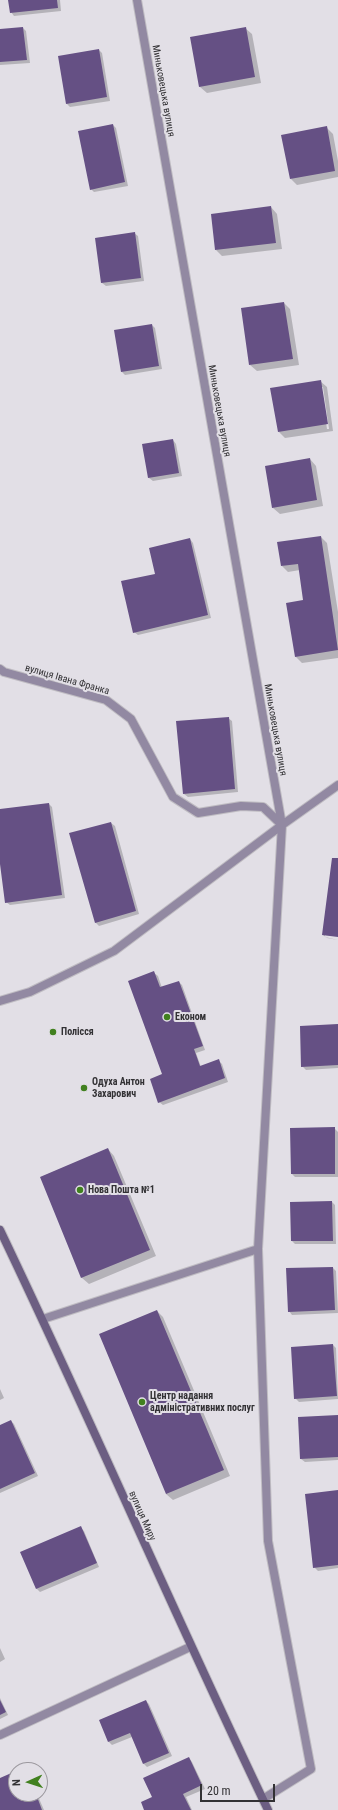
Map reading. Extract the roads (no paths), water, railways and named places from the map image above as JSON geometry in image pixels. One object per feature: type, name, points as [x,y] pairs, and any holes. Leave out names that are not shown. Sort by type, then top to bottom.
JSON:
[{"type":"main road","name":"вулиця Миру","points":[[0,1230],[42,1318],[190,1647],[268,1810]]},
{"type":"street","name":"Миньковецька вулиця","points":[[137,0],[282,824],[258,1249],[268,1541],[311,1769],[263,1799]]},
{"type":"street","name":"вулиця Івана Франка","points":[[0,669],[4,672],[106,700],[131,719],[173,797],[198,813],[241,806],[263,807],[282,824]]},
{"type":"street","points":[[0,1001],[30,992],[114,951],[282,824],[338,785]]},
{"type":"street","points":[[42,1318],[258,1249]]},
{"type":"street","points":[[0,1735],[190,1647]]},
{"type":"place","name":"Економ","points":[[167,1017]]},
{"type":"place","name":"Полісся","points":[[53,1032]]},
{"type":"place","name":"Одуха Антон Захарович","points":[[84,1088]]},
{"type":"place","name":"Нова Пошта №1","points":[[80,1190]]},
{"type":"place","name":"Центр надання адміністративних послуг","points":[[142,1402]]}]
